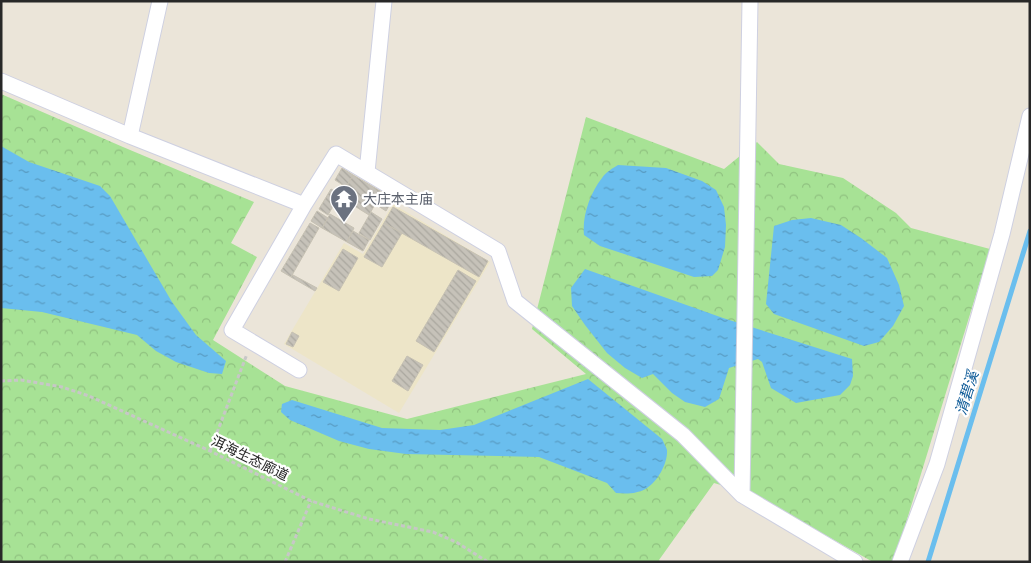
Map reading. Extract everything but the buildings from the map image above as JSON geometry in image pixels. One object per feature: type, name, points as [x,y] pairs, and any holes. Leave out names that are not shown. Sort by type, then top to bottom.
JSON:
[{"type":"street","points":[[130,136],[160,1]]},
{"type":"street","points":[[367,172],[384,1]]},
{"type":"street","points":[[742,495],[750,1]]},
{"type":"street","points":[[1,81],[130,136],[304,205]]},
{"type":"street","points":[[900,562],[937,464],[1002,234],[1030,116]]},
{"type":"street","points":[[299,370],[232,330],[304,205],[336,154],[498,251],[515,301],[683,435],[742,495],[855,562]]},
{"type":"path","points":[[210,451],[252,342]]},
{"type":"path","name":"洱海生态廊道","points":[[1,381],[20,380],[62,387],[89,396],[210,451],[311,501],[369,519],[433,532],[456,542],[488,562]]},
{"type":"path","points":[[285,562],[311,501]]},
{"type":"shaded area","points":[[393,204],[490,262],[399,413],[284,344],[344,243],[363,254]]},
{"type":"green space","points":[[1,94],[254,202],[231,243],[257,257],[213,340],[285,386],[407,419],[586,374],[532,329],[586,117],[724,169],[757,142],[779,164],[843,178],[896,213],[911,228],[990,249],[894,562],[873,562],[754,495],[714,483],[659,560],[661,562],[1,562]]},
{"type":"water","points":[[1,146],[29,162],[100,186],[110,196],[172,302],[196,335],[226,361],[222,374],[209,373],[176,362],[156,351],[137,335],[42,312],[1,308]]},
{"type":"water","points":[[618,165],[666,168],[702,181],[716,190],[724,207],[726,225],[725,247],[718,270],[712,276],[694,277],[600,246],[584,235],[584,220],[594,191],[605,174]]},
{"type":"water","points":[[811,218],[841,225],[887,258],[899,285],[904,306],[893,326],[879,342],[864,346],[774,314],[766,304],[774,226],[792,220]]},
{"type":"water","points":[[585,269],[723,318],[852,359],[853,376],[850,385],[840,395],[796,403],[771,388],[762,362],[758,359],[729,368],[719,399],[705,407],[685,402],[672,393],[653,374],[642,378],[625,368],[607,353],[585,325],[572,306],[571,288]]},
{"type":"water","points":[[588,379],[662,439],[667,450],[664,466],[655,481],[643,490],[632,493],[616,493],[607,483],[539,457],[406,454],[369,449],[339,441],[290,420],[281,412],[282,404],[292,400],[382,428],[440,430],[474,425]]},
{"type":"waterway","name":"清碧溪","points":[[928,562],[1030,231]]},
{"type":"place","name":"大庄本主庙","points":[[344,223]]}]
